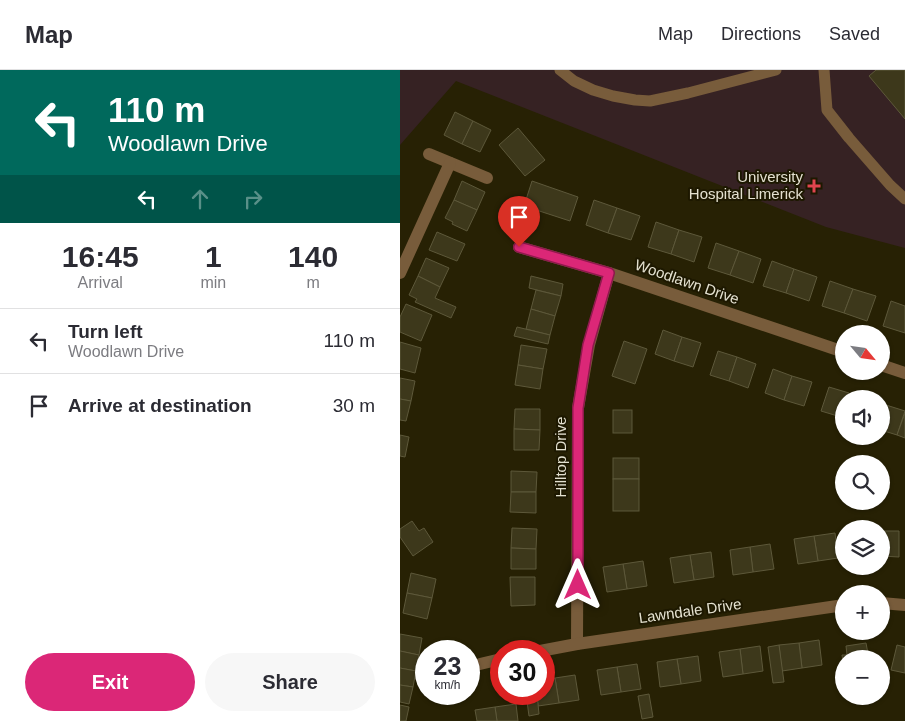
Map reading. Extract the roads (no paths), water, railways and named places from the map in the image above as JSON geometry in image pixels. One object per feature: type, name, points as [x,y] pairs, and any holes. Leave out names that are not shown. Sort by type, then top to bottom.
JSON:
[{"type":"street","points":[[429,154],[487,178]]},
{"type":"street","points":[[400,273],[450,163]]},
{"type":"street","name":"Woodlawn Drive","points":[[519,247],[609,273],[835,349]]},
{"type":"street","name":"Hilltop Drive","points":[[578,644],[578,408],[588,345],[609,273]]},
{"type":"street","points":[[890,368],[905,373]]},
{"type":"street","points":[[890,604],[905,605]]},
{"type":"street","name":"Lawndale Drive","points":[[555,648],[835,606]]},
{"type":"street","points":[[480,664],[490,662]]},
{"type":"lane","points":[[560,70],[574,82],[593,90],[613,96],[650,101],[776,70]]},
{"type":"lane","points":[[824,70],[827,110],[854,145],[905,199]]},
{"type":"place","name":"University Hospital Limerick","points":[[814,186]]}]
